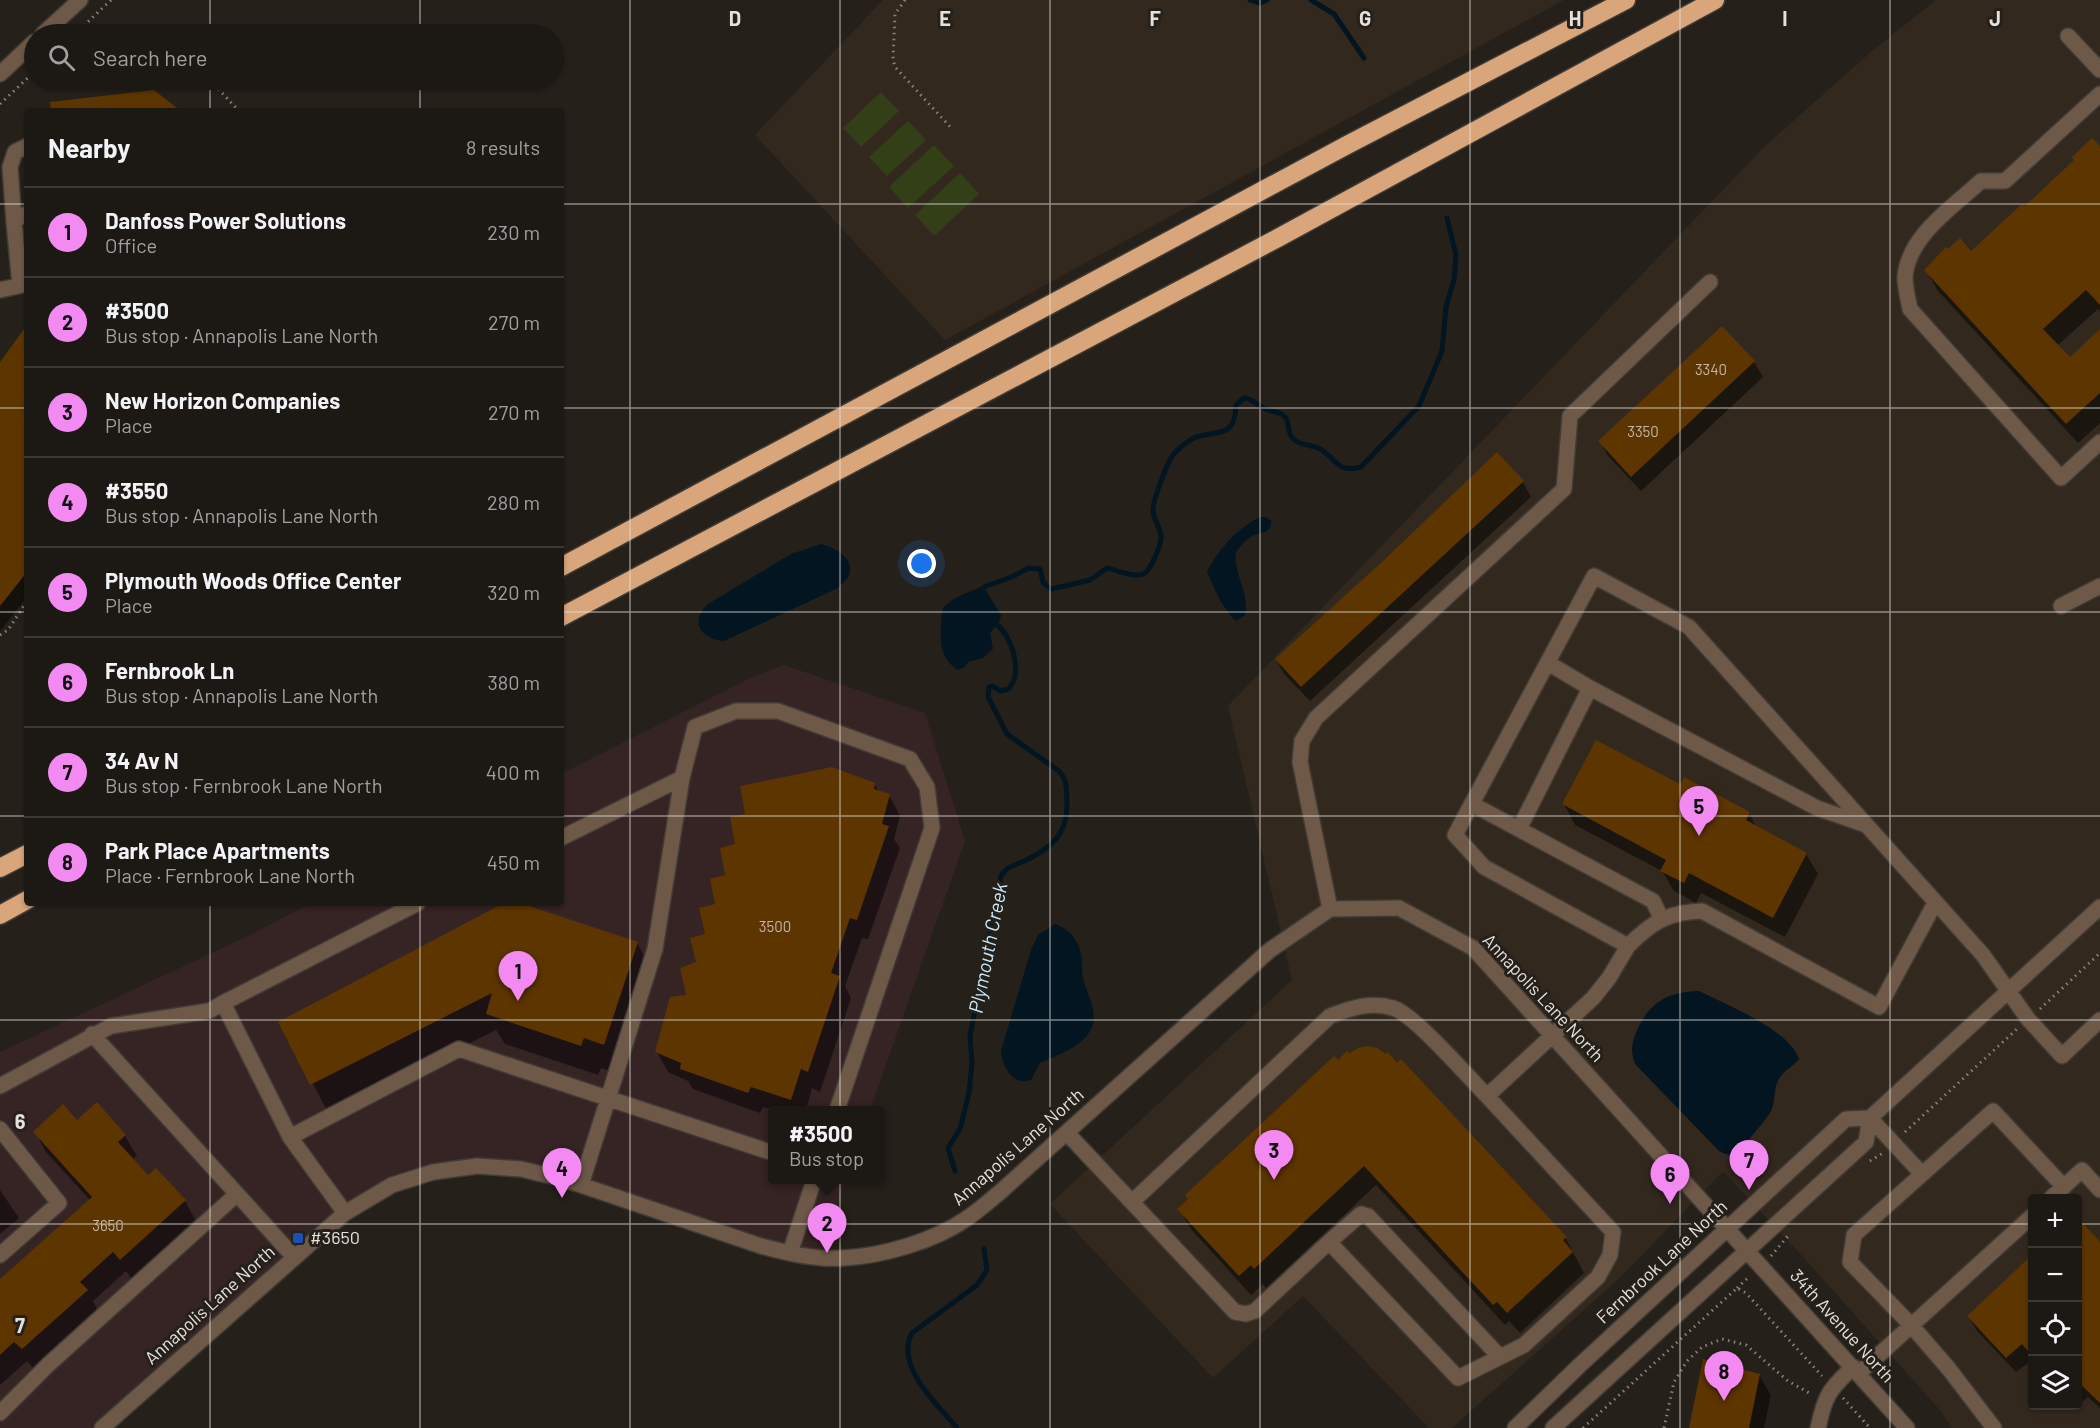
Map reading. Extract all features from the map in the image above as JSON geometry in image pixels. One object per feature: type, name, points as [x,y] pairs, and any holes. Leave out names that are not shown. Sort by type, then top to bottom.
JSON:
[{"type":"highway","points":[[564,565],[1338,150],[1626,0]]},
{"type":"highway","points":[[564,615],[1276,239],[1715,0]]},
{"type":"highway","points":[[0,868],[24,856]]},
{"type":"highway","points":[[0,915],[24,902]]},
{"type":"street","points":[[54,24],[80,0]]},
{"type":"street","points":[[2068,36],[2100,70]]},
{"type":"street","points":[[0,74],[24,51]]},
{"type":"street","points":[[2100,94],[2005,181],[1981,182],[1921,236],[1909,256],[1905,278],[1910,309],[2061,478],[2100,442]]},
{"type":"street","points":[[0,290],[23,284],[21,218],[9,167],[15,152],[24,148]]},
{"type":"street","points":[[1330,909],[1300,762],[1302,741],[1316,718],[1564,489],[1570,416],[1710,282]]},
{"type":"street","points":[[1628,946],[1484,867],[1455,834],[1594,576],[1689,627],[1983,955],[2028,1019],[2062,1056],[2100,1020]]},
{"type":"street","points":[[2061,606],[2100,586]]},
{"type":"street","points":[[1548,663],[1590,688],[1817,808],[1865,825]]},
{"type":"street","points":[[1519,829],[1590,688]]},
{"type":"street","points":[[581,1185],[656,949],[682,778],[695,727],[736,711],[778,711],[910,759],[927,787],[932,828],[838,1106]]},
{"type":"street","points":[[564,837],[682,778]]},
{"type":"street","points":[[1472,804],[1653,901],[1662,920]]},
{"type":"street","points":[[1487,1096],[1593,998],[1609,978],[1628,946],[1645,928],[1680,912],[1702,911],[1879,1007],[1935,903]]},
{"type":"street","points":[[0,1086],[92,1034],[111,1026],[209,1011],[412,906]]},
{"type":"street","points":[[1553,1428],[1866,1142],[1870,1118],[2100,907]]},
{"type":"street","name":"Annapolis Lane North","points":[[102,1428],[345,1212],[392,1185],[434,1172],[477,1166],[521,1169],[581,1185],[761,1246],[790,1253],[842,1258],[859,1257],[926,1240],[965,1220],[999,1193],[1270,950],[1330,909],[1399,908],[1473,948],[1747,1252]]},
{"type":"street","points":[[223,1003],[290,1137],[345,1212]]},
{"type":"street","points":[[1132,1202],[1330,1016],[1353,1007],[1373,1004],[1395,1008],[1412,1019],[1613,1232],[1610,1255],[1598,1277],[1524,1345],[1458,1378],[1329,1242]]},
{"type":"street","points":[[92,1034],[294,1257]]},
{"type":"street","points":[[290,1137],[459,1049],[768,1151]]},
{"type":"street","points":[[1994,1428],[1949,1369],[1911,1325],[1850,1262],[1854,1235],[1993,1111],[2064,1187]]},
{"type":"street","points":[[1870,1118],[1922,1174]]},
{"type":"street","name":"Fernbrook Lane North","points":[[1515,1428],[1846,1119],[1870,1118]]},
{"type":"street","points":[[0,1129],[59,1203],[0,1255]]},
{"type":"street","points":[[1067,1133],[1235,1312],[1246,1314],[1255,1311],[1361,1214],[1368,1216],[1500,1357]]},
{"type":"street","points":[[2056,1194],[2082,1170],[2100,1190]]},
{"type":"street","points":[[790,1253],[812,1184]]},
{"type":"street","points":[[0,1413],[48,1365],[237,1194]]},
{"type":"street","points":[[1818,1428],[1824,1401],[1832,1386],[1856,1370],[1946,1296],[2028,1220]]},
{"type":"street","name":"34th Avenue North","points":[[1747,1252],[1907,1428]]},
{"type":"path","points":[[86,24],[111,0]]},
{"type":"path","points":[[905,0],[895,14],[893,59],[895,67],[953,130]]},
{"type":"path","points":[[0,104],[24,81]]},
{"type":"path","points":[[219,90],[236,108]]},
{"type":"path","points":[[0,635],[8,630],[24,606]]},
{"type":"path","points":[[1864,1164],[1878,1157],[2100,953]]},
{"type":"path","points":[[1782,1244],[1790,1234]]},
{"type":"path","points":[[1583,1428],[1737,1288],[1746,1293],[1870,1428]]},
{"type":"path","points":[[1664,1428],[1674,1382],[1687,1361],[1702,1347],[1722,1340],[1746,1345],[1788,1381],[1824,1401]]},
{"type":"shaded area","points":[[883,0],[1564,0],[945,340],[755,135]]},
{"type":"shaded area","points":[[1936,0],[2100,0],[2100,1428],[1952,1428],[1939,1409],[1723,1171],[1623,1275],[1452,1428],[1429,1428],[1303,1296],[1213,1378],[1050,1204],[1292,980],[1228,706],[1764,147],[1872,51]]},
{"type":"shaded area","points":[[784,665],[925,713],[965,841],[871,1106],[768,1106],[768,1184],[845,1184],[819,1257],[581,1185],[477,1166],[433,1172],[345,1213],[102,1428],[0,1428],[0,1052],[250,935],[305,906],[564,906],[564,772],[750,678]]},
{"type":"green space","points":[[881,92],[899,111],[861,147],[843,128]]},
{"type":"green space","points":[[908,121],[926,140],[887,176],[869,157]]},
{"type":"green space","points":[[934,145],[954,166],[908,208],[889,187]]},
{"type":"green space","points":[[960,173],[979,194],[934,236],[915,215]]},
{"type":"water","points":[[1260,517],[1266,517],[1271,521],[1269,529],[1250,537],[1236,552],[1237,568],[1246,607],[1245,615],[1236,621],[1223,605],[1207,572],[1229,540]]},
{"type":"water","points":[[821,544],[838,551],[850,564],[848,577],[838,588],[724,641],[709,637],[700,628],[699,617],[708,604],[791,554]]},
{"type":"water","points":[[979,588],[985,589],[1001,615],[990,633],[993,649],[983,658],[968,662],[965,667],[958,670],[942,650],[943,608],[961,595]]},
{"type":"water","points":[[1055,924],[1070,933],[1079,947],[1083,979],[1094,1012],[1093,1025],[1080,1042],[1040,1063],[1031,1080],[1019,1080],[1006,1069],[1001,1051],[1031,950],[1038,935]]},
{"type":"water","points":[[1699,991],[1770,1028],[1793,1048],[1799,1059],[1779,1079],[1769,1115],[1747,1141],[1731,1155],[1719,1151],[1635,1064],[1632,1050],[1638,1028],[1655,1005],[1679,993]]},
{"type":"building","points":[[154,90],[177,108],[51,108],[50,102]]},
{"type":"building","points":[[2092,138],[2100,146],[2100,305],[2086,290],[2043,329],[2070,357],[2100,329],[2100,393],[2066,424],[1924,270],[1946,247],[1948,249],[1960,238],[1971,251],[2022,204],[2025,206],[2074,160],[2072,157]]},
{"type":"building","points":[[1722,326],[1755,361],[1631,477],[1598,441]]},
{"type":"building","points":[[24,329],[24,576],[0,606],[0,362]]},
{"type":"building","points":[[1497,452],[1524,481],[1301,687],[1275,659],[1382,562]]},
{"type":"building","points":[[1596,740],[1680,784],[1684,777],[1750,812],[1746,820],[1807,853],[1773,918],[1689,873],[1684,883],[1660,871],[1666,860],[1562,804]]},
{"type":"building","points":[[832,767],[875,783],[874,789],[890,794],[882,824],[889,826],[857,920],[850,918],[831,973],[840,976],[808,1072],[801,1069],[791,1100],[751,1087],[748,1093],[680,1069],[681,1063],[655,1052],[670,997],[686,995],[680,968],[696,962],[690,938],[705,934],[699,908],[715,904],[710,879],[725,875],[720,848],[735,844],[730,817],[745,814],[740,786]]},
{"type":"building","points":[[498,906],[529,906],[638,942],[604,1045],[584,1038],[581,1046],[486,1014],[492,993],[310,1085],[278,1022]]},
{"type":"building","points":[[1367,1046],[1377,1048],[1386,1054],[1388,1052],[1397,1063],[1401,1059],[1567,1237],[1563,1240],[1573,1252],[1507,1313],[1497,1302],[1493,1305],[1364,1166],[1254,1269],[1251,1265],[1239,1276],[1177,1209],[1188,1199],[1185,1195],[1334,1056],[1338,1060],[1347,1051],[1350,1053]]},
{"type":"building","points":[[97,1102],[126,1135],[118,1142],[148,1175],[156,1168],[186,1200],[120,1260],[113,1252],[80,1282],[88,1290],[22,1349],[14,1342],[0,1355],[0,1279],[92,1197],[33,1132],[63,1104],[77,1120]]},
{"type":"building","points":[[2082,1222],[2100,1242],[2100,1403],[2082,1386]]},
{"type":"building","points":[[2028,1259],[2028,1351],[2022,1344],[2006,1358],[1967,1316]]},
{"type":"building","points":[[1703,1359],[1760,1374],[1749,1428],[1689,1428]]},
{"type":"waterway","name":"Plymouth Creek","points":[[1250,0],[1260,3],[1267,0]]},
{"type":"waterway","name":"Plymouth Creek","points":[[1311,0],[1334,14],[1364,58]]},
{"type":"waterway","name":"Plymouth Creek","points":[[976,593],[986,586],[1029,568],[1040,569],[1043,582],[1051,589],[1090,580],[1107,568],[1135,575],[1146,572],[1161,541],[1153,507],[1171,458],[1192,439],[1221,432],[1230,427],[1236,405],[1244,398],[1283,415],[1287,420],[1290,434],[1296,441],[1318,448],[1341,466],[1352,469],[1361,467],[1419,406],[1442,351],[1446,307],[1454,280],[1456,255],[1447,218]]},
{"type":"waterway","name":"Plymouth Creek","points":[[955,1171],[948,1148],[960,1129],[969,1093],[972,1063],[970,1036],[1001,876],[1008,868],[1034,856],[1050,845],[1061,831],[1067,813],[1066,785],[1062,775],[1007,734],[988,697],[989,687],[992,686],[1001,691],[1009,689],[1016,669],[1011,645],[1003,631],[992,621]]},
{"type":"waterway","name":"Plymouth Creek","points":[[957,1428],[930,1397],[913,1371],[908,1346],[912,1333],[977,1285],[987,1270],[984,1249]]},
{"type":"place","name":"Plymouth Woods Office Center","points":[[1699,836]]},
{"type":"place","name":"Danfoss Power Solutions","points":[[518,1001]]},
{"type":"place","name":"New Horizon Companies","points":[[1274,1180]]},
{"type":"place","name":"34 Av N","points":[[1749,1190]]},
{"type":"place","name":"#3550","points":[[562,1198]]},
{"type":"place","name":"Fernbrook Ln","points":[[1670,1204]]},
{"type":"place","name":"#3650","points":[[298,1238]]},
{"type":"place","name":"#3500","points":[[827,1253]]},
{"type":"place","name":"Park Place Apartments","points":[[1724,1401]]}]
